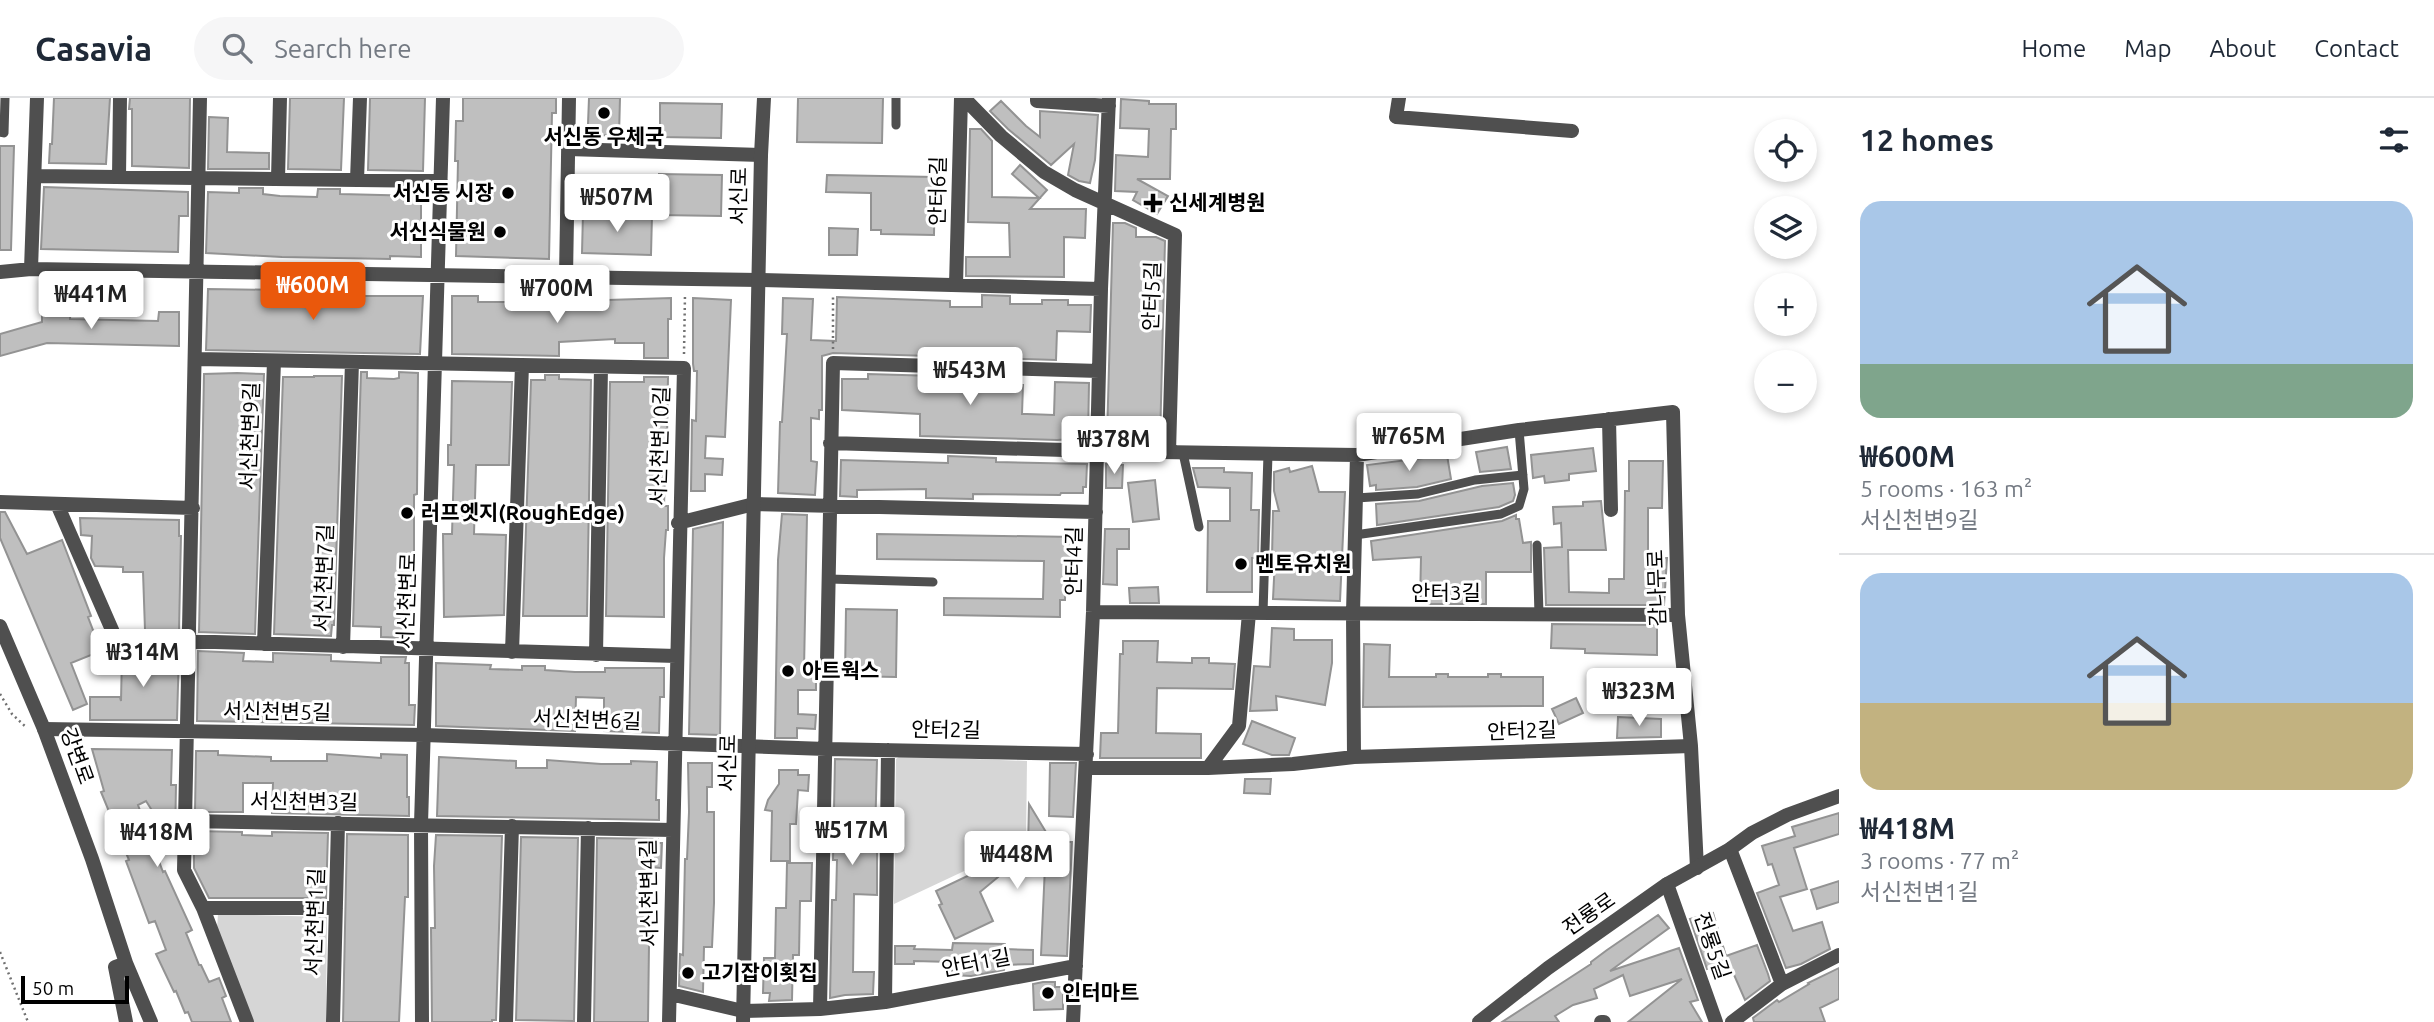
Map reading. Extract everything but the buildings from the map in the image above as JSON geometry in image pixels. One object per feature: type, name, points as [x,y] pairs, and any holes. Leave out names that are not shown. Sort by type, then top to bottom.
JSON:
[{"type":"street","points":[[31,269],[37,98]]},
{"type":"street","points":[[119,177],[120,98]]},
{"type":"street","points":[[200,98],[184,870],[203,908],[247,1022]]},
{"type":"street","points":[[278,180],[280,98]]},
{"type":"street","points":[[357,180],[360,98]]},
{"type":"street","name":"서신천변로","points":[[422,1022],[421,824],[443,98]]},
{"type":"street","points":[[566,277],[569,98]]},
{"type":"street","name":"서신로","points":[[743,1017],[764,98]]},
{"type":"street","name":"안터5길","points":[[963,98],[1001,136],[1044,172],[1075,190],[1175,235],[1172,351],[1176,452]]},
{"type":"street","name":"안터6길","points":[[956,285],[963,98]]},
{"type":"street","points":[[1399,98],[1396,117],[1572,131]]},
{"type":"street","points":[[0,272],[31,269],[438,274],[1101,289],[1109,102],[1037,100]]},
{"type":"street","points":[[568,149],[761,155]]},
{"type":"street","points":[[36,176],[441,181]]},
{"type":"street","name":"안터4길","points":[[1093,611],[1101,289]]},
{"type":"street","name":"서신천변9길","points":[[195,359],[435,364]]},
{"type":"street","name":"서신천변9길","points":[[264,644],[274,361]]},
{"type":"street","name":"서신천변7길","points":[[343,647],[352,362]]},
{"type":"street","points":[[820,1009],[833,363],[1099,371]]},
{"type":"street","name":"서신천변10길","points":[[435,364],[684,368],[678,523],[673,830]]},
{"type":"street","points":[[512,652],[522,365]]},
{"type":"street","points":[[596,655],[601,367]]},
{"type":"street","name":"감나무로","points":[[1357,455],[1519,430],[1673,412],[1678,615],[1691,746],[1697,868]]},
{"type":"street","points":[[1609,419],[1611,510]]},
{"type":"street","points":[[830,443],[1357,455],[1353,613],[1354,757]]},
{"type":"street","points":[[0,502],[192,508]]},
{"type":"street","name":"서신천변7길","points":[[57,504],[116,639],[676,656]]},
{"type":"street","points":[[678,523],[754,504],[829,506]]},
{"type":"street","name":"안터4길","points":[[829,506],[1096,512]]},
{"type":"street","points":[[1073,1022],[1093,611]]},
{"type":"street","name":"안터3길","points":[[1093,611],[1678,615]]},
{"type":"street","points":[[1208,768],[1239,726],[1256,613]]},
{"type":"street","name":"강변로","points":[[0,626],[44,729],[92,859],[126,963],[151,1022]]},
{"type":"street","name":"서신천변5길","points":[[44,729],[424,735]]},
{"type":"street","name":"서신천변6길","points":[[424,735],[749,746]]},
{"type":"street","name":"안터2길","points":[[749,746],[888,750],[1208,768],[1293,764],[1354,757],[1691,746]]},
{"type":"street","name":"안터2길","points":[[885,1002],[888,750]]},
{"type":"street","name":"전룡로","points":[[1481,1022],[1548,968],[1667,884],[1730,849],[1752,832],[1787,815],[1839,796]]},
{"type":"street","name":"서신천변3길","points":[[186,821],[421,824]]},
{"type":"street","name":"서신천변1길","points":[[333,1022],[338,823]]},
{"type":"street","name":"서신천변4길","points":[[421,824],[673,830],[669,1022]]},
{"type":"street","points":[[506,1016],[512,826]]},
{"type":"street","points":[[584,1015],[588,828]]},
{"type":"street","points":[[1730,849],[1782,984]]},
{"type":"street","name":"전룡5길","points":[[1667,884],[1716,1022]]},
{"type":"street","name":"서신천변1길","points":[[203,908],[336,908]]},
{"type":"street","points":[[1732,1022],[1782,984],[1839,955]]},
{"type":"street","points":[[126,963],[115,967],[126,1022]]},
{"type":"street","name":"안터1길","points":[[670,994],[743,1017],[885,1002],[1076,966]]},
{"type":"street","points":[[132,1022],[141,996]]},
{"type":"lane","points":[[0,132],[4,132],[5,98]]},
{"type":"lane","points":[[896,98],[896,125]]},
{"type":"lane","points":[[1355,535],[1500,514],[1519,506],[1524,489],[1519,430]]},
{"type":"lane","points":[[1176,452],[1199,527]]},
{"type":"lane","points":[[1256,613],[1264,578],[1268,454]]},
{"type":"lane","points":[[1356,499],[1418,494],[1475,480],[1523,475]]},
{"type":"lane","points":[[1538,545],[1539,615]]},
{"type":"lane","points":[[829,579],[933,582]]},
{"type":"path","points":[[684,368],[686,279]]},
{"type":"path","points":[[833,363],[834,282]]},
{"type":"path","points":[[0,694],[12,714],[26,727],[44,729]]},
{"type":"path","points":[[0,953],[28,1022]]},
{"type":"shaded area","points":[[900,756],[1027,761],[1026,842],[894,904],[896,759]]},
{"type":"shaded area","points":[[218,914],[327,917],[326,1022],[254,1022],[217,929]]},
{"type":"place","name":"서신동 우체국","points":[[604,113]]},
{"type":"place","name":"서신동 시장","points":[[508,193]]},
{"type":"place","name":"신세계병원","points":[[1153,203]]},
{"type":"place","name":"서신식물원","points":[[500,232]]},
{"type":"place","name":"러프엣지(RoughEdge)","points":[[407,513]]},
{"type":"place","name":"멘토유치원","points":[[1241,564]]},
{"type":"place","name":"아트웍스","points":[[788,671]]},
{"type":"place","name":"고기잡이횟집","points":[[688,973]]},
{"type":"place","name":"인터마트","points":[[1048,993]]}]
